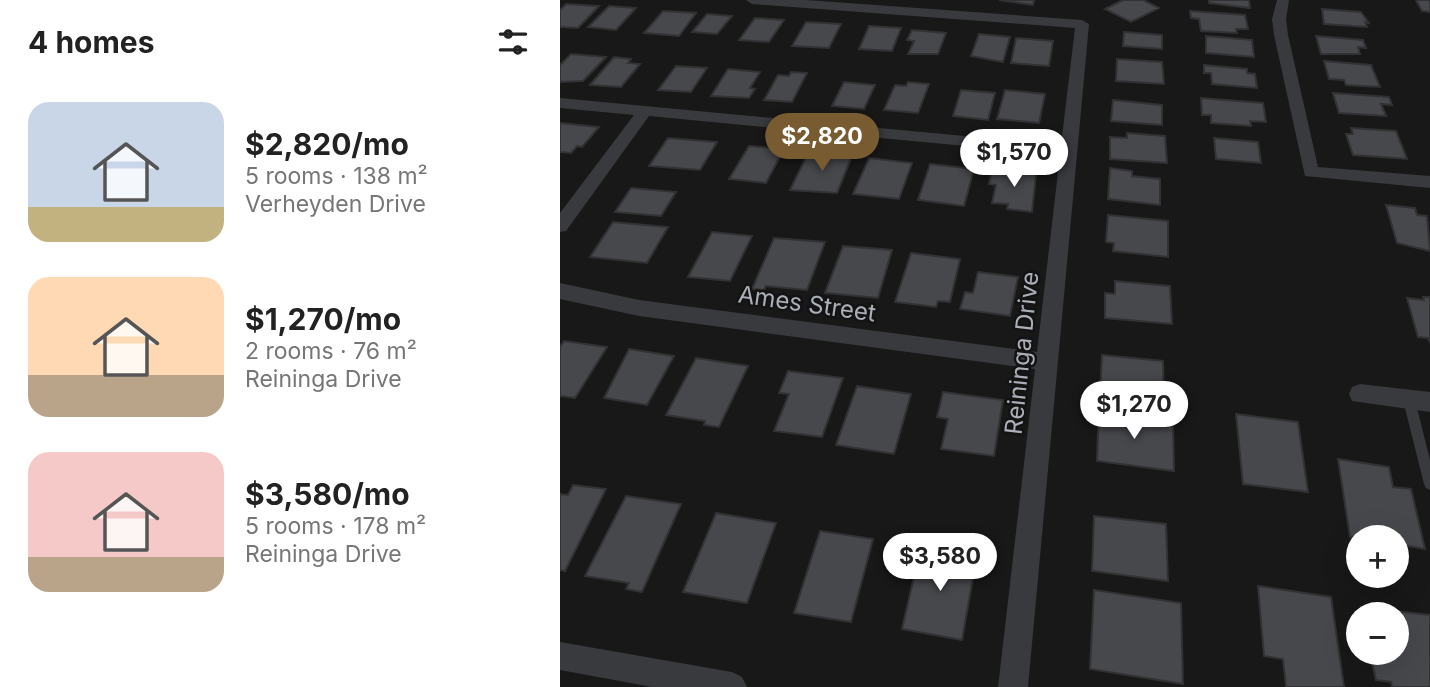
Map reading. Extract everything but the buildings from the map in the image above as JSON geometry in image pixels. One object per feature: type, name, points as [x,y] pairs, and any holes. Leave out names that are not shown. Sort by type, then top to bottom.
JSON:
[{"type":"street","name":"Reininga Drive","points":[[752,0],[1082,24],[1013,687]]},
{"type":"street","points":[[1283,0],[1279,19],[1281,35],[1311,172],[1430,182]]},
{"type":"street","points":[[560,103],[1069,151]]},
{"type":"street","points":[[560,226],[646,110]]},
{"type":"street","name":"Ames Street","points":[[560,291],[639,308],[1047,362]]},
{"type":"street","points":[[1360,394],[1420,401]]},
{"type":"street","points":[[560,656],[732,687]]},
{"type":"lane","points":[[1420,401],[1430,484]]}]
